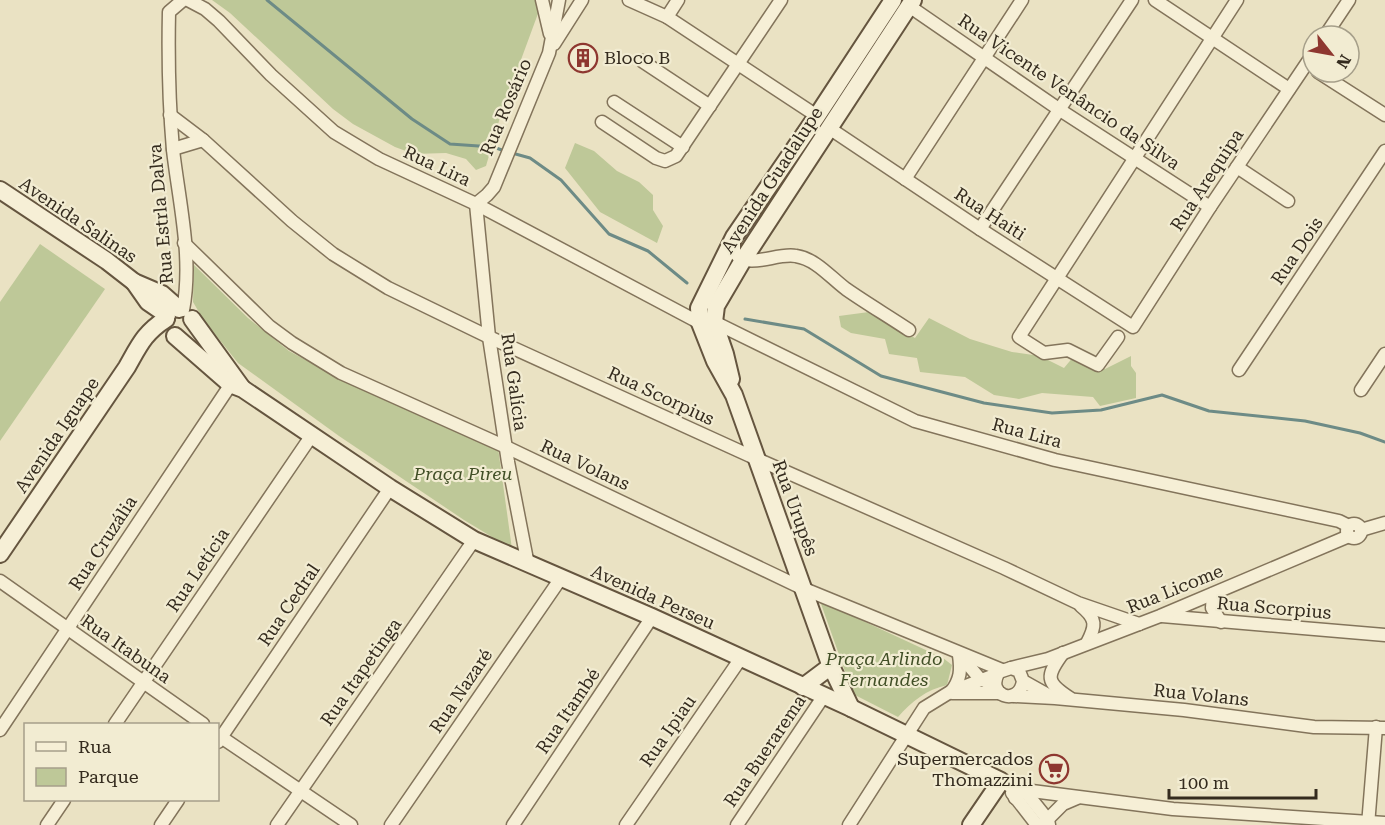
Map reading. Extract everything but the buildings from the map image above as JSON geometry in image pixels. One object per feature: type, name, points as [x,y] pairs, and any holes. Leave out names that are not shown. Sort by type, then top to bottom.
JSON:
[{"type":"street","name":"Rua Estrla Dalva","points":[[176,320],[188,278],[173,149],[168,53],[169,12],[183,0]]},
{"type":"street","name":"Rua Lira","points":[[188,0],[205,9],[219,21],[271,75],[334,132],[379,159],[476,204],[707,322],[915,420],[1055,460],[1340,521],[1349,531]]},
{"type":"street","points":[[542,0],[551,39]]},
{"type":"street","name":"Rua Rosário","points":[[549,52],[559,0]]},
{"type":"street","name":"Rua Rosário","points":[[476,204],[494,187],[549,52],[582,0]]},
{"type":"street","name":"Rua Haiti","points":[[629,0],[667,17],[980,230],[1133,327]]},
{"type":"street","points":[[667,17],[678,0]]},
{"type":"street","points":[[602,122],[656,158],[665,161],[676,156],[781,0]]},
{"type":"street","name":"Avenida Guadalupe","points":[[707,322],[893,0]]},
{"type":"street","points":[[905,179],[1022,0]]},
{"type":"street","points":[[980,230],[1132,0]]},
{"type":"street","points":[[1155,0],[1289,89]]},
{"type":"street","points":[[1118,337],[1098,365],[1068,350],[1044,353],[1019,339],[1020,334],[1237,0]]},
{"type":"street","points":[[1333,24],[1349,0]]},
{"type":"street","name":"Avenida Guadalupe","points":[[707,322],[699,308],[734,237],[911,3]]},
{"type":"street","name":"Rua Vicente Venâncio da Silva","points":[[911,3],[1060,110],[1210,207]]},
{"type":"street","points":[[642,61],[710,106]]},
{"type":"street","name":"Rua Arequipa","points":[[1133,327],[1210,207],[1301,74]]},
{"type":"street","points":[[1337,84],[1385,115]]},
{"type":"street","points":[[614,102],[683,147]]},
{"type":"street","name":"Rua Scorpius","points":[[170,115],[203,140],[292,221],[333,254],[388,288],[489,337],[1078,603],[1140,624]]},
{"type":"street","points":[[173,149],[203,140]]},
{"type":"street","name":"Rua Dois","points":[[1239,370],[1385,151]]},
{"type":"street","points":[[1237,167],[1288,201]]},
{"type":"street","name":"Avenida Salinas","points":[[0,190],[135,282],[162,294],[176,320]]},
{"type":"street","name":"Rua Galícia","points":[[476,204],[489,337],[528,565]]},
{"type":"street","points":[[734,237],[734,252],[743,260],[760,260],[787,255],[810,260],[846,288],[909,330]]},
{"type":"street","name":"Rua Volans","points":[[184,243],[269,326],[341,373],[506,447],[802,588],[959,654],[1001,678],[1009,697],[1055,698],[1184,710],[1314,727],[1381,727]]},
{"type":"street","name":"Avenida Iguape","points":[[0,554],[127,367],[176,320]]},
{"type":"street","name":"Avenida Perseu","points":[[176,320],[236,383]]},
{"type":"street","name":"Avenida Perseu","points":[[176,320],[236,383],[390,488],[474,540],[652,617],[908,735],[1012,789],[1044,824]]},
{"type":"street","name":"Rua Urupês","points":[[707,322],[725,354],[734,395],[802,588],[830,663],[851,708]]},
{"type":"street","points":[[1361,390],[1385,354]]},
{"type":"street","name":"Rua Cruzália","points":[[0,730],[236,383]]},
{"type":"street","name":"Rua Letícia","points":[[116,723],[312,435]]},
{"type":"street","name":"Rua Cedral","points":[[219,738],[390,488]]},
{"type":"street","name":"Rua Licome","points":[[1001,678],[1213,594],[1349,531],[1356,538],[1360,535],[1361,530],[1385,523]]},
{"type":"street","name":"Rua Itapetinga","points":[[277,825],[474,540]]},
{"type":"street","name":"Rua Nazaré","points":[[391,825],[561,578]]},
{"type":"street","name":"Rua Itabuna","points":[[0,581],[202,723]]},
{"type":"street","points":[[1213,594],[1212,608],[1221,622]]},
{"type":"street","points":[[1078,603],[1092,615],[1094,625],[1087,643]]},
{"type":"street","name":"Rua Scorpius","points":[[1160,616],[1385,635]]},
{"type":"street","name":"Rua Itambé","points":[[513,825],[652,617]]},
{"type":"street","points":[[1063,653],[1051,669],[1050,679],[1058,691],[1073,701]]},
{"type":"street","points":[[959,654],[980,679]]},
{"type":"street","points":[[950,693],[962,672],[959,654]]},
{"type":"street","name":"Rua Ipiau","points":[[626,825],[741,658]]},
{"type":"street","points":[[1014,696],[1021,690],[1023,680],[1048,659]]},
{"type":"street","points":[[802,687],[827,669],[830,663]]},
{"type":"street","points":[[950,693],[1018,671],[1023,680],[1055,698]]},
{"type":"street","points":[[849,825],[924,708],[980,679],[1001,678]]},
{"type":"street","name":"Rua Buerarema","points":[[737,825],[823,697]]},
{"type":"street","points":[[1368,823],[1381,727]]},
{"type":"street","points":[[219,738],[351,825]]},
{"type":"street","points":[[971,825],[1012,789],[1173,809],[1385,823]]},
{"type":"street","points":[[1044,824],[1063,804],[1078,797]]},
{"type":"street","points":[[47,825],[63,801]]},
{"type":"street","points":[[161,825],[177,801]]},
{"type":"green space","points":[[212,0],[543,0],[501,114],[486,166],[476,170],[466,159],[446,153],[414,154],[395,147],[353,124],[333,109],[230,13]]},
{"type":"green space","points":[[575,143],[594,151],[617,171],[639,182],[653,195],[653,210],[663,226],[657,243],[600,212],[565,168]]},
{"type":"green space","points":[[40,244],[105,289],[0,441],[0,302]]},
{"type":"green space","name":"Praça Pireu","points":[[194,265],[248,318],[289,351],[339,378],[498,448],[512,549],[464,520],[339,436],[238,363],[203,319],[193,302]]},
{"type":"green space","points":[[869,312],[915,338],[929,318],[970,339],[1012,352],[1040,356],[1064,368],[1074,356],[1105,369],[1131,356],[1131,366],[1136,373],[1136,398],[1100,406],[1093,397],[1042,393],[1019,399],[994,395],[965,377],[920,372],[917,358],[889,354],[885,339],[851,333],[841,327],[839,316]]},
{"type":"green space","name":"Praça Arlindo Fernandes","points":[[820,601],[943,658],[952,665],[947,685],[920,697],[898,717],[853,694]]},
{"type":"waterway","points":[[267,0],[412,119],[450,144],[493,147],[505,151]]},
{"type":"waterway","points":[[512,153],[530,158],[561,180],[609,234],[648,251],[687,283]]},
{"type":"waterway","points":[[745,319],[804,329],[881,376],[984,403],[1052,413],[1101,410],[1162,395],[1209,411],[1305,421],[1360,433],[1385,442]]},
{"type":"place","name":"Bloco B","points":[[583,58]]},
{"type":"place","name":"Supermercados Thomazzini","points":[[1054,769]]}]
